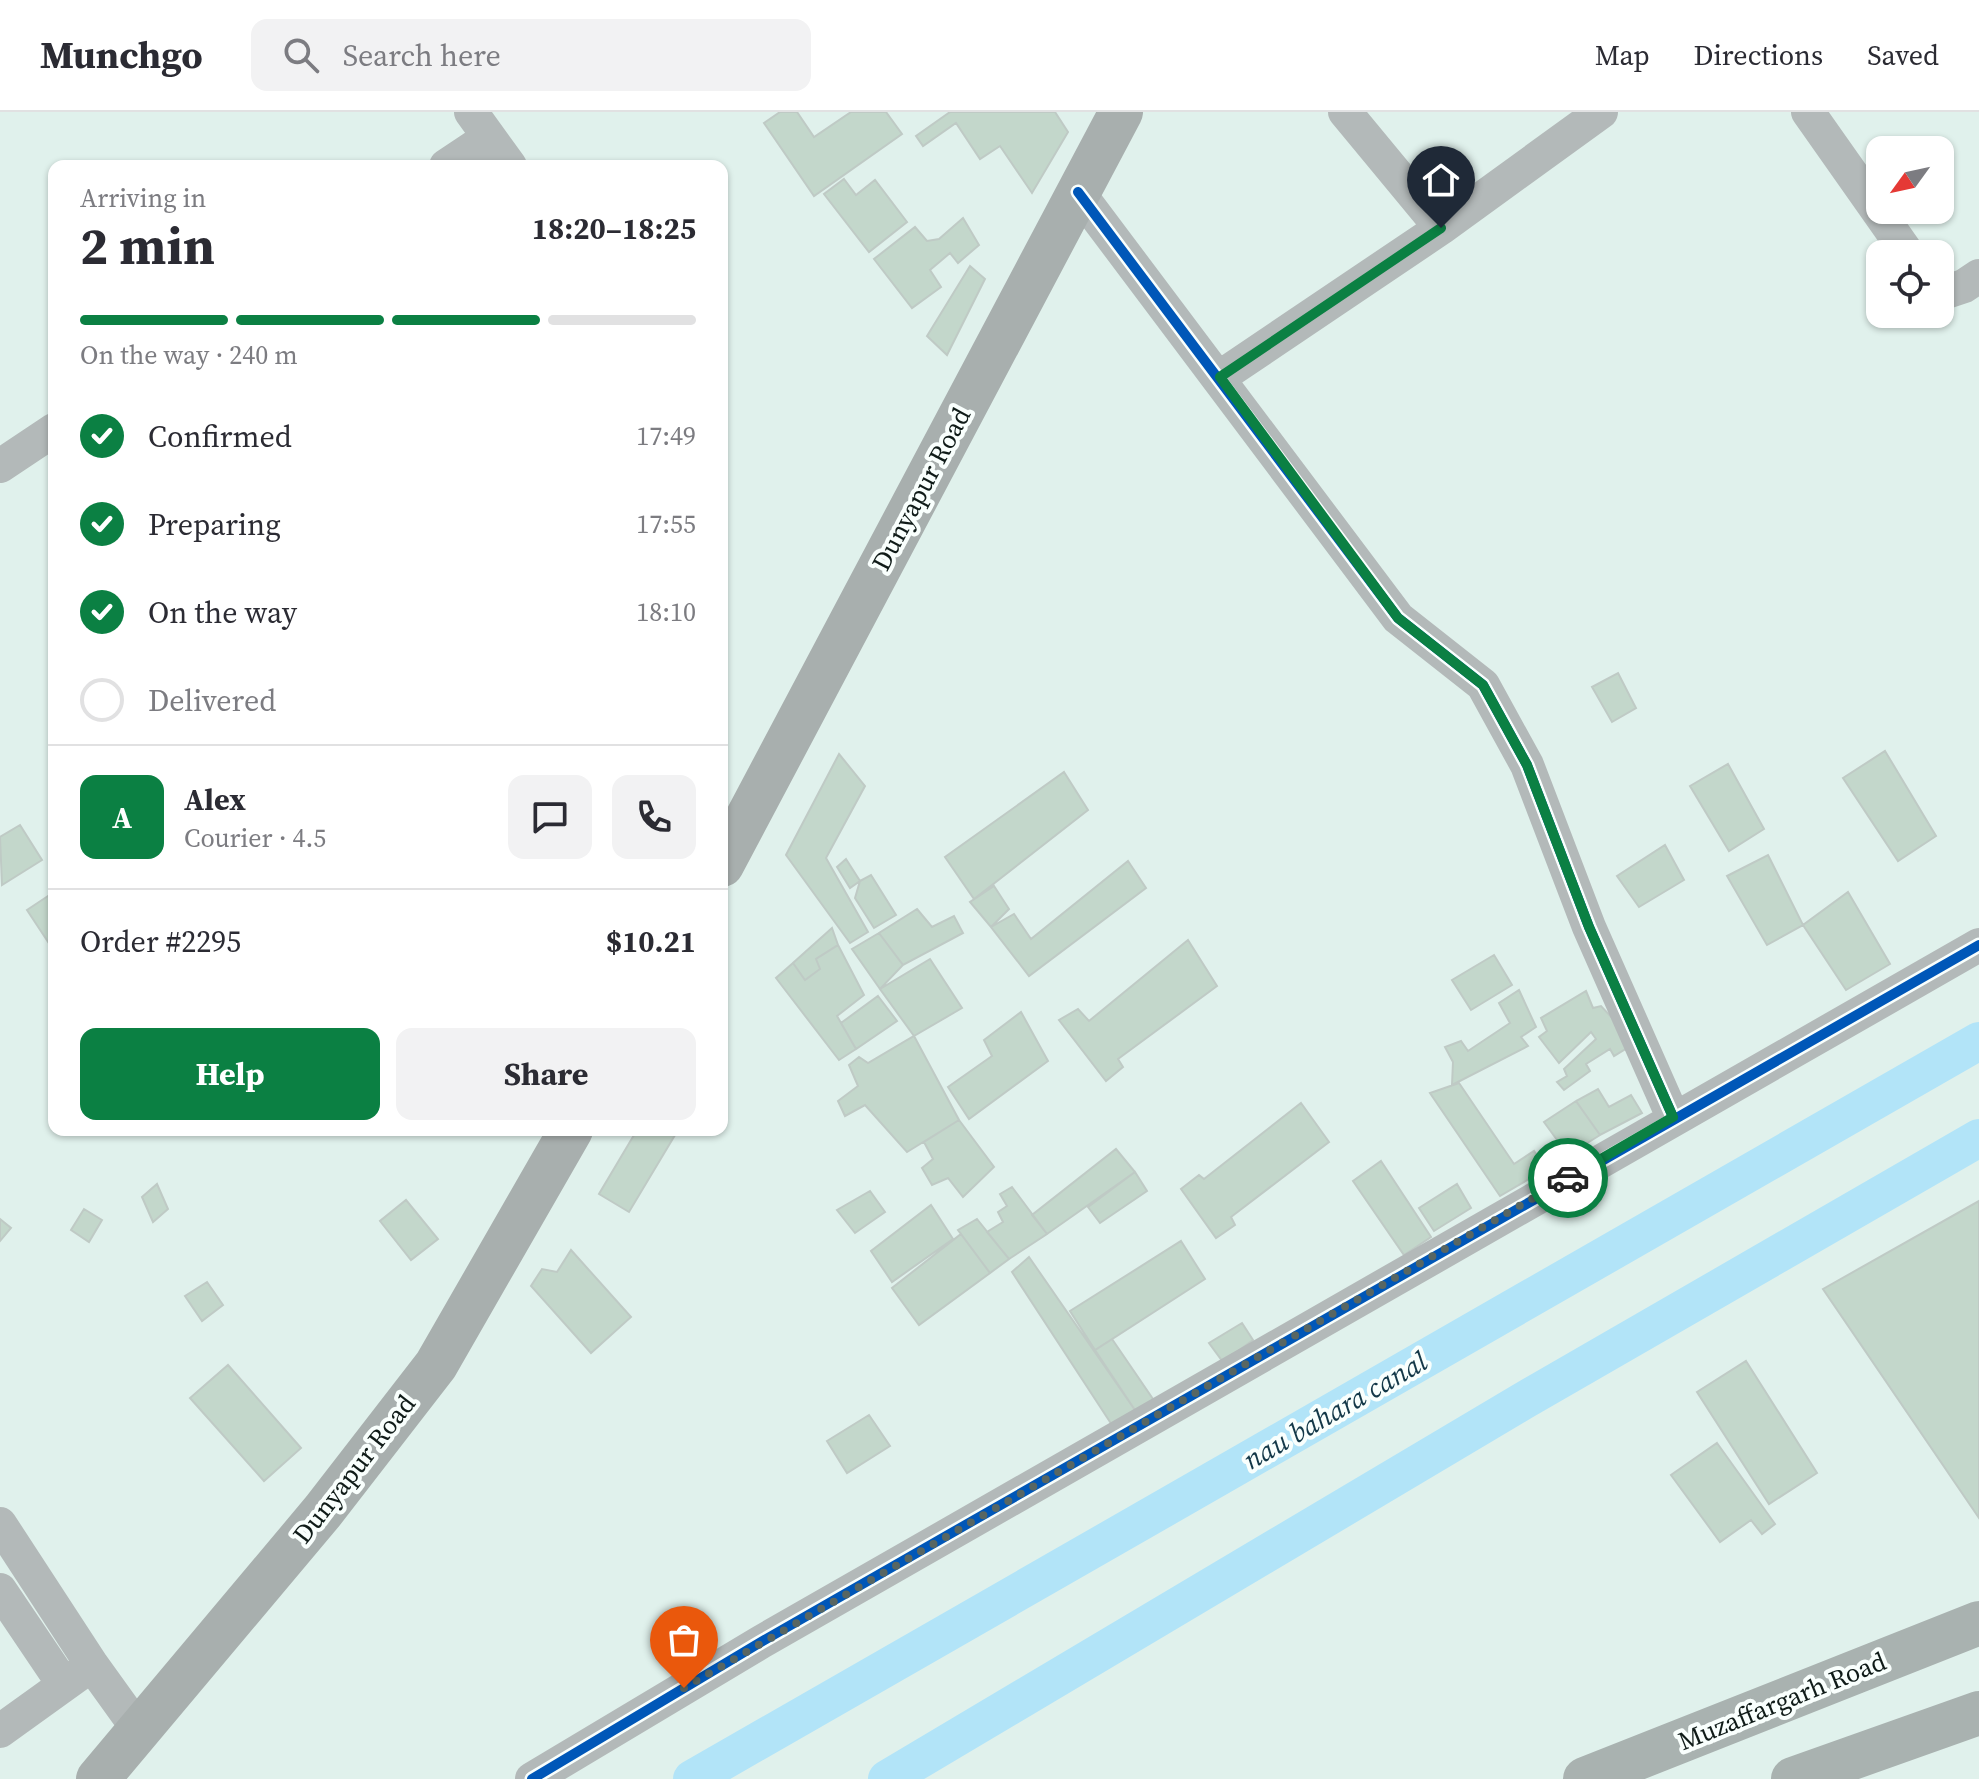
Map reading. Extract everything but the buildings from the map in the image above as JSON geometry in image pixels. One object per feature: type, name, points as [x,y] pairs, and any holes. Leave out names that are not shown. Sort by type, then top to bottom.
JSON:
[{"type":"main road","name":"Dunyapur Road","points":[[728,854],[1121,112]]},
{"type":"main road","name":"Dunyapur Road","points":[[98,1779],[323,1511],[436,1365],[568,1136]]},
{"type":"main road","name":"Muzaffargarh Road","points":[[1585,1779],[1979,1623]]},
{"type":"main road","points":[[1793,1779],[1979,1713]]},
{"type":"street","points":[[1345,112],[1441,228]]},
{"type":"street","points":[[1220,377],[1441,228],[1601,112]]},
{"type":"street","points":[[1808,112],[1898,240]]},
{"type":"street","points":[[451,160],[480,125],[506,160]]},
{"type":"street","points":[[1078,192],[1220,377],[1398,618],[1483,685],[1527,765],[1589,927],[1673,1117]]},
{"type":"street","points":[[1954,289],[1979,276]]},
{"type":"street","points":[[0,466],[48,434]]},
{"type":"street","points":[[532,1779],[761,1642],[1673,1117],[1979,945]]},
{"type":"street","points":[[0,1524],[92,1665],[138,1729]]},
{"type":"street","points":[[0,1590],[10,1626],[64,1685]]},
{"type":"street","points":[[10,1626],[49,1600]]},
{"type":"street","points":[[0,1731],[92,1665]]},
{"type":"waterway","name":"nau bahara canal","points":[[692,1779],[1979,1041]]},
{"type":"waterway","points":[[887,1779],[1523,1401],[1979,1138]]},
{"type":"cycle path","points":[[1078,192],[1398,618],[1483,685],[1527,765],[1589,927],[1673,1117]]},
{"type":"cycle path","points":[[532,1779],[761,1642],[1979,945]]},
{"type":"way so far","points":[[684,1688],[1568,1178]]},
{"type":"route","points":[[1441,228],[1220,377],[1398,618],[1483,685],[1527,765],[1589,927],[1673,1117],[1568,1178]]}]
